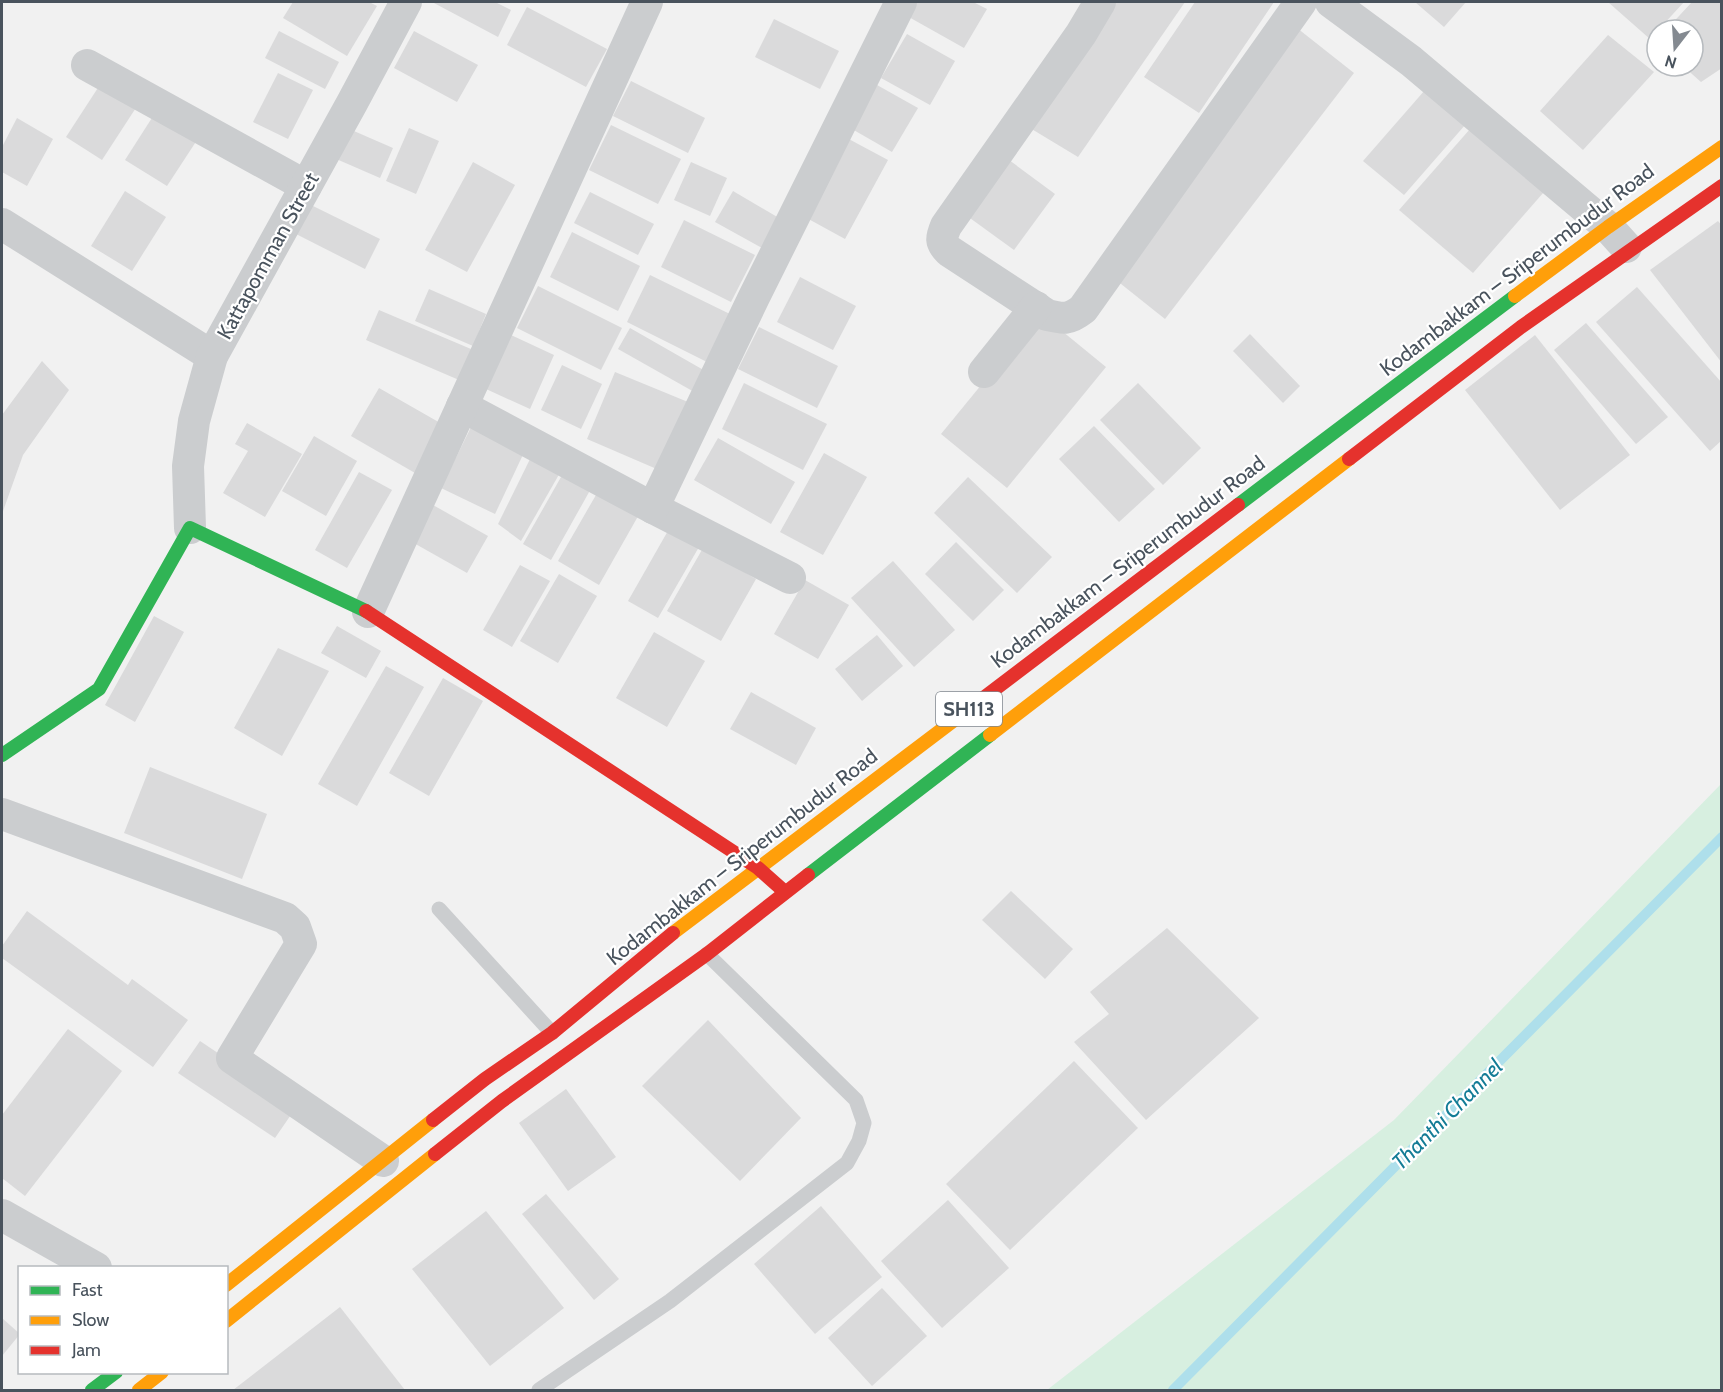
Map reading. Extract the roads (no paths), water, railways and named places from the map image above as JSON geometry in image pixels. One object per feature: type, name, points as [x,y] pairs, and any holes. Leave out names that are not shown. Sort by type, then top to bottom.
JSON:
[{"type":"main road","name":"Kodambakkam – Sriperumbudur Road","points":[[228,1283],[485,1078],[552,1033],[685,924],[758,868],[1608,227],[1722,147]]},
{"type":"main road","name":"SH113","points":[[228,1319],[502,1101],[707,954],[784,892],[1521,327],[1722,186]]},
{"type":"main road","points":[[2,754],[99,689],[190,528],[368,612],[758,868],[784,892]]},
{"type":"main road","points":[[92,1390],[113,1374]]},
{"type":"main road","points":[[139,1390],[159,1374]]},
{"type":"street","name":"Kattapomman Street","points":[[190,528],[188,466],[194,421],[212,356],[406,2]]},
{"type":"street","points":[[368,612],[647,2]]},
{"type":"street","points":[[653,508],[754,297],[901,2]]},
{"type":"street","points":[[1100,2],[1081,33],[946,226],[942,237],[943,246],[949,251],[1047,315],[1061,319],[1073,317],[1083,309],[1301,2]]},
{"type":"street","points":[[1331,2],[1411,61],[1608,227],[1628,250]]},
{"type":"street","points":[[87,65],[306,186]]},
{"type":"street","points":[[2,224],[212,356]]},
{"type":"street","points":[[984,372],[1036,308]]},
{"type":"street","points":[[462,406],[790,578]]},
{"type":"street","points":[[2,814],[285,918],[295,927],[301,944],[232,1058],[383,1161]]},
{"type":"street","points":[[2,1215],[92,1266]]},
{"type":"lane","points":[[439,909],[552,1033]]},
{"type":"lane","points":[[539,1390],[670,1301],[847,1163],[859,1141],[864,1123],[856,1100],[707,954]]},
{"type":"waterway","name":"Thanthi Channel","points":[[1173,1390],[1722,837]]}]
